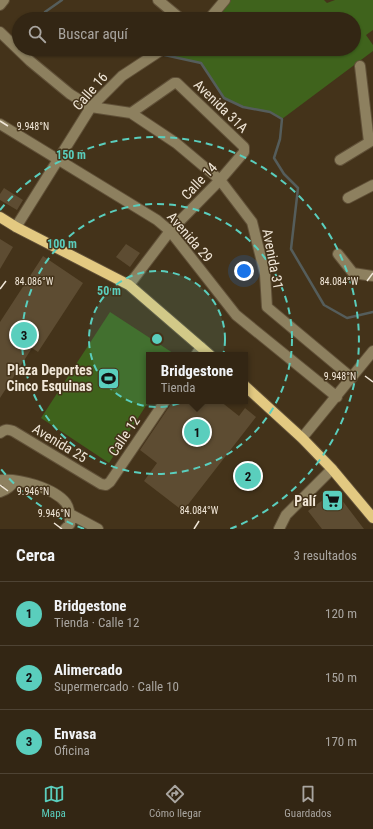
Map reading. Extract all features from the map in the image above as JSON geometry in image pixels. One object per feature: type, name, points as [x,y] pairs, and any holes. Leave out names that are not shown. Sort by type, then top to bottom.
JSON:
[{"type":"main road","points":[[0,217],[16,227],[129,285],[198,351]]},
{"type":"main road","points":[[248,389],[302,438],[332,469],[373,518]]},
{"type":"street","points":[[0,5],[4,0]]},
{"type":"street","points":[[158,0],[173,12]]},
{"type":"street","points":[[216,12],[225,0]]},
{"type":"street","points":[[0,32],[12,44]]},
{"type":"street","points":[[25,56],[70,94],[91,107],[131,113]]},
{"type":"street","name":"Calle 16","points":[[16,227],[91,107],[122,76],[152,56]]},
{"type":"street","points":[[340,160],[371,141],[360,66]]},
{"type":"street","name":"Avenida 31A","points":[[131,113],[174,83],[177,83],[243,146],[245,149],[244,152]]},
{"type":"street","name":"Avenida 31","points":[[131,113],[176,143],[220,180],[252,222],[265,274],[267,307],[352,378]]},
{"type":"street","name":"Avenida 29","points":[[0,124],[157,220],[170,231],[236,315],[337,397]]},
{"type":"street","name":"Calle 14","points":[[129,285],[170,231],[220,180],[244,152]]},
{"type":"street","points":[[348,198],[373,185]]},
{"type":"street","points":[[338,254],[353,273],[373,276]]},
{"type":"street","points":[[302,438],[373,351]]},
{"type":"street","name":"Calle 12","points":[[106,485],[110,482],[162,404]]},
{"type":"street","name":"Avenida 25","points":[[0,433],[3,430],[8,429],[13,431],[101,484],[106,485]]},
{"type":"street","points":[[279,529],[286,515],[332,469]]},
{"type":"street","points":[[0,480],[14,480],[30,483],[58,496],[67,504],[70,514],[70,524],[65,529]]},
{"type":"street","points":[[0,492],[12,485],[14,480]]},
{"type":"street","points":[[70,514],[98,529]]},
{"type":"green space","points":[[231,0],[324,0],[327,3],[335,0],[373,0],[373,30],[366,35],[373,45],[373,51],[282,119],[270,112],[243,107],[224,98],[201,63],[174,56],[361,56],[361,12],[221,12]]},
{"type":"green space","name":"Plaza Deportes Cinco Esquinas","points":[[110,312],[171,352],[146,352],[147,404],[109,463],[41,418]]},
{"type":"building","points":[[4,188],[23,200],[17,210],[0,200],[0,194]]},
{"type":"building","points":[[0,239],[13,247],[0,269]]},
{"type":"building","points":[[126,244],[140,253],[130,267],[116,257]]},
{"type":"building","points":[[43,256],[83,283],[38,352],[32,348],[0,398],[0,322]]},
{"type":"building","points":[[171,404],[224,404],[239,416],[245,408],[256,417],[183,511],[144,481],[157,463],[140,450]]},
{"type":"building","name":"Palí","points":[[335,491],[364,529],[322,529],[308,511]]},
{"type":"waterway","points":[[45,12],[62,0]]},
{"type":"waterway","points":[[169,56],[201,63],[224,98],[243,107],[270,112],[282,119],[280,139],[274,158],[284,174],[298,188],[291,249],[324,305],[347,318],[373,312]]},
{"type":"place","name":"Envasa","points":[[24,335]]},
{"type":"place","name":"Plaza Deportes Cinco Esquinas","points":[[108,378]]},
{"type":"place","name":"Bridgestone","points":[[197,432]]},
{"type":"place","name":"Alimercado","points":[[248,476]]},
{"type":"place","name":"Palí","points":[[332,501]]}]
